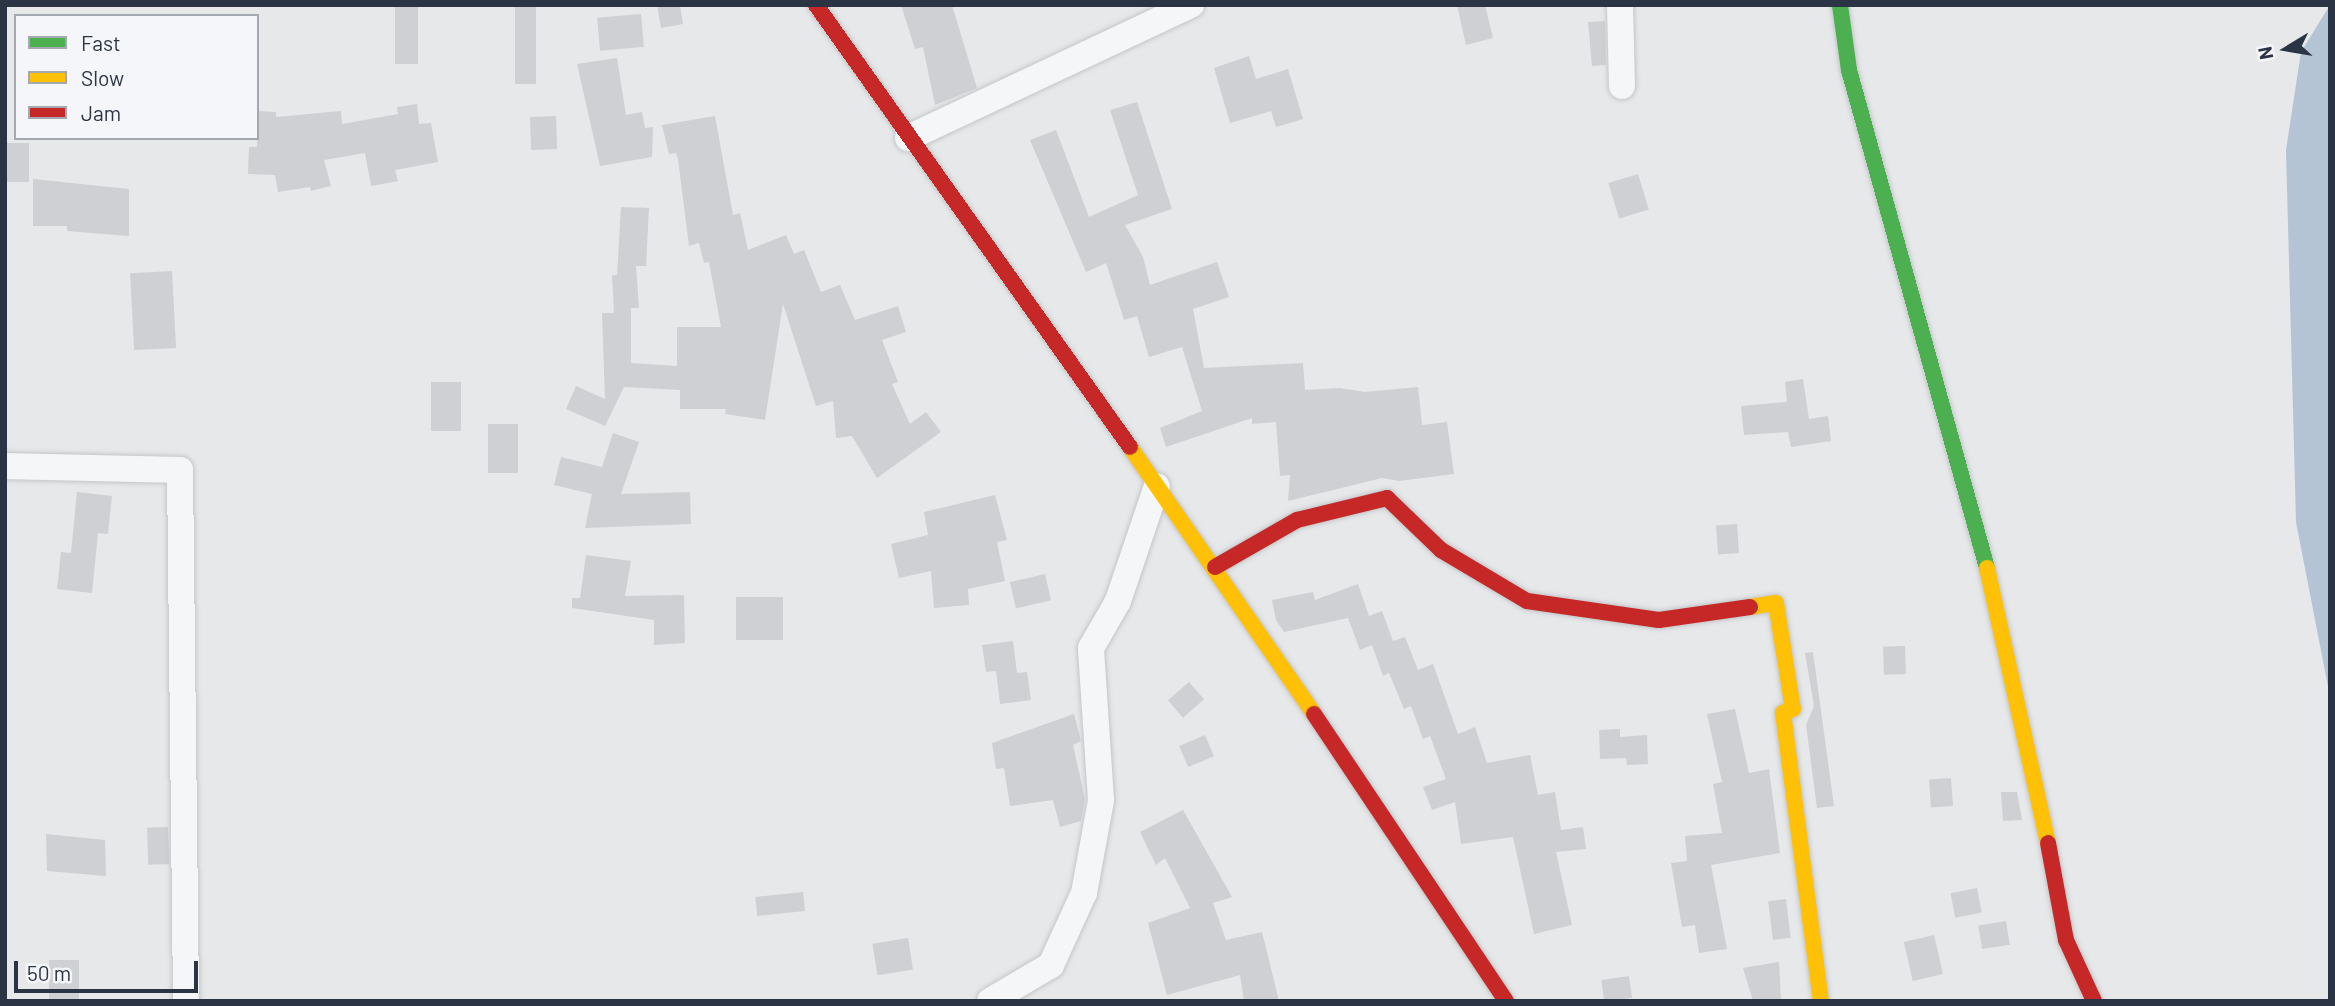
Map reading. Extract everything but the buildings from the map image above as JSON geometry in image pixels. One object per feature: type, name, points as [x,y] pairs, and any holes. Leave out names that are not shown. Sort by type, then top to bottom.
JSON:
[{"type":"street","points":[[816,5],[1215,567],[1506,1001]]},
{"type":"street","points":[[908,138],[1191,5]]},
{"type":"street","points":[[1620,5],[1622,86]]},
{"type":"street","points":[[1840,5],[1849,70],[1985,558],[2037,785],[2066,940],[2094,1001]]},
{"type":"street","points":[[5,466],[180,470],[186,1001]]},
{"type":"street","points":[[990,1001],[1051,965],[1084,893],[1101,800],[1091,648],[1118,601],[1157,486]]},
{"type":"street","points":[[1215,567],[1297,520],[1387,498],[1441,550],[1527,601],[1659,620],[1776,603],[1793,709],[1783,713],[1821,1001]]},
{"type":"water","points":[[2330,5],[2330,697],[2296,522],[2286,150],[2301,52]]},
{"type":"traffic: fast","points":[[1840,5],[1849,70],[1987,568]]},
{"type":"traffic: slow","points":[[1130,447],[1314,714]]},
{"type":"traffic: slow","points":[[1987,568],[2048,843]]},
{"type":"traffic: slow","points":[[1750,607],[1776,603],[1793,709],[1783,713],[1821,1001]]},
{"type":"traffic: jam","points":[[816,5],[1130,447]]},
{"type":"traffic: jam","points":[[1215,567],[1297,520],[1387,498],[1441,550],[1527,601],[1659,620],[1750,607]]},
{"type":"traffic: jam","points":[[1314,714],[1506,1001]]},
{"type":"traffic: jam","points":[[2048,843],[2066,940],[2094,1001]]}]
